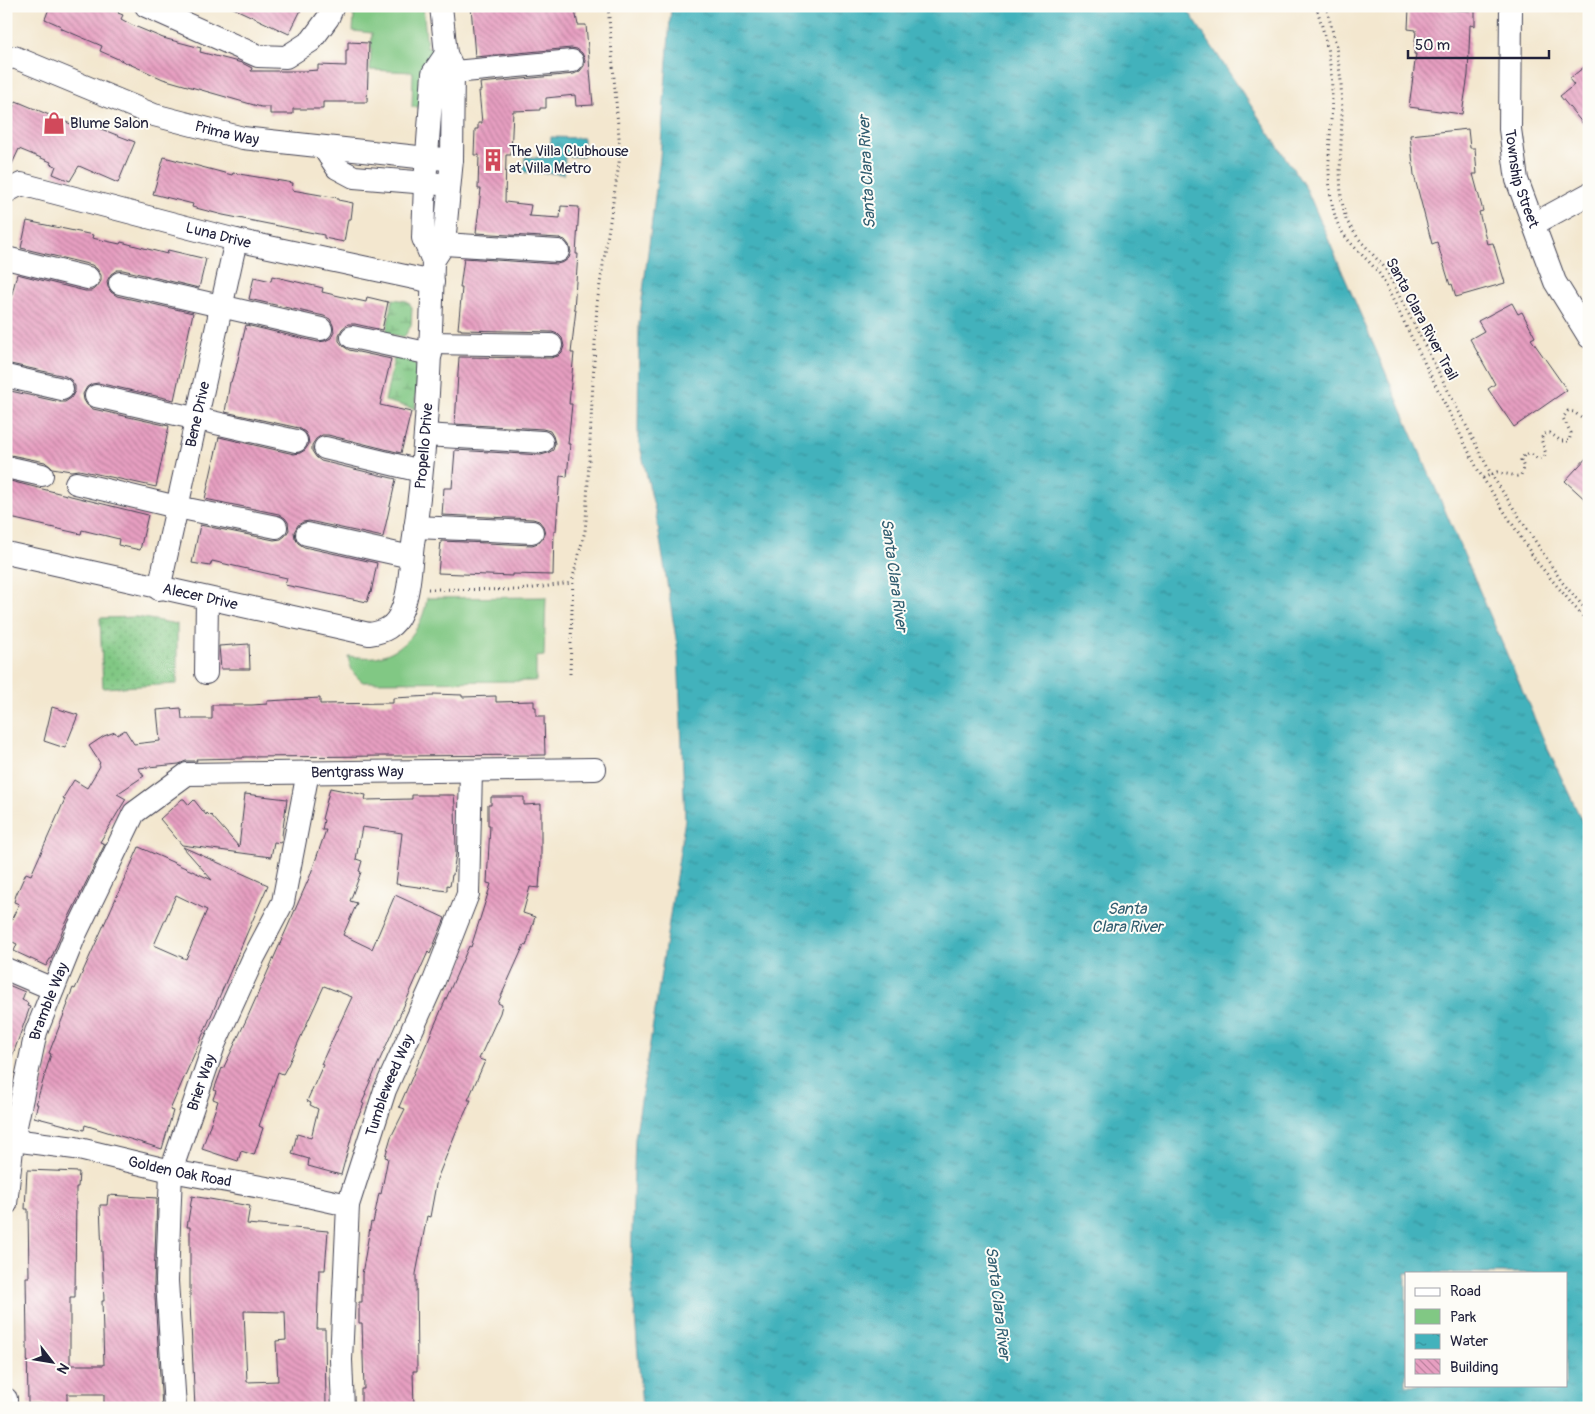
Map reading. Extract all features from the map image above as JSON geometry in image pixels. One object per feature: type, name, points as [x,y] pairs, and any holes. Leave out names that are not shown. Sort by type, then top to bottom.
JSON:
[{"type":"street","points":[[146,6],[258,56],[286,57],[311,41],[328,18],[333,6]]},
{"type":"street","name":"Propello Drive","points":[[393,626],[401,613],[407,588],[415,527],[425,435],[436,262],[450,184],[452,159],[450,63],[441,6]]},
{"type":"street","name":"Township Street","points":[[1510,6],[1510,129],[1517,180],[1555,282],[1589,337]]},
{"type":"street","name":"Prima Way","points":[[9,53],[154,115],[243,138],[427,158],[452,159]]},
{"type":"street","points":[[450,63],[572,61]]},
{"type":"street","name":"Propello Drive","points":[[436,262],[423,238],[432,73],[450,63]]},
{"type":"street","points":[[323,147],[337,168],[354,177],[450,184]]},
{"type":"street","name":"Luna Drive","points":[[7,191],[21,184],[236,240],[436,262],[558,251]]},
{"type":"street","points":[[1534,224],[1589,194]]},
{"type":"street","name":"Bene Drive","points":[[160,588],[236,240]]},
{"type":"street","points":[[6,258],[88,278]]},
{"type":"street","points":[[120,283],[321,329]]},
{"type":"street","points":[[352,337],[431,348],[551,345]]},
{"type":"street","points":[[6,376],[62,389]]},
{"type":"street","points":[[96,396],[296,442]]},
{"type":"street","points":[[425,435],[542,442]]},
{"type":"street","points":[[325,448],[421,471]]},
{"type":"street","points":[[6,467],[42,475]]},
{"type":"street","points":[[76,483],[177,507],[276,527]]},
{"type":"street","points":[[415,527],[532,532]]},
{"type":"street","points":[[307,534],[411,557]]},
{"type":"street","name":"Alecer Drive","points":[[6,553],[369,634],[381,632],[393,626]]},
{"type":"street","points":[[206,674],[207,599]]},
{"type":"street","name":"Bentgrass Way","points":[[134,813],[187,774],[595,769]]},
{"type":"street","name":"Tumbleweed Way","points":[[343,1408],[341,1360],[348,1205],[385,1090],[434,981],[468,894],[471,771]]},
{"type":"street","name":"Brier Way","points":[[175,1408],[167,1281],[171,1171],[214,1045],[252,959],[284,902],[308,772]]},
{"type":"street","name":"Bramble Way","points":[[6,1204],[13,1140],[36,1032],[75,935],[134,813]]},
{"type":"street","points":[[6,970],[53,989]]},
{"type":"street","name":"Golden Oak Road","points":[[13,1140],[75,1148],[171,1171],[289,1192],[348,1205]]},
{"type":"street","points":[[6,1399],[6,1408]]},
{"type":"path","points":[[570,674],[572,583],[585,531],[597,303],[620,149],[608,6]]},
{"type":"path","points":[[1316,6],[1324,33],[1331,73],[1329,172],[1336,219],[1345,236],[1376,268],[1381,276],[1483,478],[1536,561],[1589,624]]},
{"type":"path","name":"Santa Clara River Trail","points":[[1326,6],[1336,45],[1340,81],[1342,118],[1341,197],[1346,220],[1358,238],[1385,268],[1491,474],[1562,582],[1589,613]]},
{"type":"path","points":[[1483,478],[1502,472],[1515,476],[1521,475],[1524,468],[1521,460],[1525,454],[1531,454],[1538,459],[1544,457],[1546,451],[1541,439],[1547,433],[1553,434],[1563,442],[1569,441],[1571,433],[1563,418],[1568,411],[1574,412],[1589,424]]},
{"type":"path","points":[[407,588],[519,590],[572,583]]},
{"type":"green space","points":[[354,6],[423,6],[427,48],[434,48],[420,107],[412,107],[413,72],[370,70],[372,33],[353,31],[354,16],[351,14]]},
{"type":"green space","points":[[393,299],[407,301],[412,307],[411,326],[404,337],[386,333]]},
{"type":"green space","points":[[395,354],[412,361],[418,370],[415,409],[385,401]]},
{"type":"green space","points":[[546,597],[544,656],[536,657],[536,681],[363,682],[354,674],[351,668],[348,656],[376,657],[387,654],[404,643],[411,636],[422,618],[427,598]]},
{"type":"green space","points":[[137,617],[177,624],[177,684],[103,688],[100,618]]},
{"type":"water","name":"Santa Clara River","points":[[671,6],[1185,6],[1307,190],[1546,745],[1589,836],[1589,1408],[642,1408],[631,1263],[635,1139],[685,819],[678,651],[656,515],[638,438],[639,323],[660,157]]},
{"type":"water","points":[[551,137],[583,138],[583,157],[565,156],[564,174],[524,172],[525,157],[550,158]]},
{"type":"building","points":[[50,6],[106,6],[119,12],[123,15],[121,19],[132,25],[163,38],[201,48],[200,52],[242,63],[252,68],[251,71],[305,71],[318,70],[318,65],[346,66],[348,42],[369,43],[367,102],[323,102],[323,109],[293,109],[293,114],[270,114],[270,107],[261,107],[163,79],[100,51],[102,46],[60,28],[61,26],[45,19]]},
{"type":"building","points":[[229,6],[303,6],[289,34]]},
{"type":"building","points":[[471,6],[574,6],[578,25],[586,25],[593,105],[576,106],[575,95],[546,98],[546,108],[540,108],[540,110],[513,111],[511,155],[506,155],[505,202],[531,205],[529,216],[560,218],[561,206],[579,207],[574,309],[576,309],[571,353],[574,353],[569,404],[572,404],[568,444],[570,444],[567,477],[560,476],[556,531],[554,531],[553,575],[512,574],[512,576],[438,573],[441,541],[532,545],[543,539],[545,533],[539,521],[533,519],[442,515],[444,488],[452,488],[455,450],[541,455],[553,450],[555,443],[550,431],[543,429],[455,424],[459,357],[551,358],[558,356],[564,346],[562,338],[552,332],[458,329],[464,258],[557,264],[569,258],[571,252],[565,240],[559,238],[476,233],[481,189],[478,189],[479,155],[474,155],[475,129],[478,129],[478,123],[482,123],[480,83],[574,74],[584,66],[585,60],[582,53],[577,49],[571,48],[475,57]]},
{"type":"building","points":[[1409,8],[1475,11],[1475,26],[1470,25],[1468,75],[1462,114],[1409,107],[1416,54],[1414,54],[1416,30],[1408,29]]},
{"type":"building","points":[[1589,63],[1589,131],[1560,96],[1574,85],[1569,79]]},
{"type":"building","points":[[16,101],[73,125],[75,119],[135,142],[118,183],[79,166],[70,181],[53,174],[56,166],[50,164],[51,162],[19,149],[6,177],[6,123]]},
{"type":"building","points":[[1468,129],[1470,148],[1475,148],[1477,174],[1473,174],[1483,211],[1479,212],[1487,244],[1493,243],[1505,283],[1456,297],[1452,284],[1450,285],[1437,242],[1432,244],[1414,175],[1410,135]]},
{"type":"building","points":[[164,157],[232,175],[233,173],[293,183],[292,190],[338,198],[338,200],[353,203],[351,219],[348,219],[344,242],[324,238],[324,235],[223,215],[192,207],[193,204],[153,194]]},
{"type":"building","points":[[27,221],[93,235],[92,238],[120,244],[121,242],[167,254],[168,250],[206,259],[199,288],[123,270],[117,270],[111,274],[107,281],[111,292],[117,296],[193,313],[174,400],[98,383],[87,387],[83,394],[87,405],[93,409],[169,426],[156,487],[79,470],[71,471],[52,468],[45,462],[6,454],[6,390],[60,402],[65,402],[71,398],[75,391],[75,386],[71,380],[65,376],[6,363],[6,317],[17,274],[85,291],[91,291],[101,281],[101,275],[92,265],[21,248]]},
{"type":"building","points":[[272,276],[323,288],[322,292],[352,299],[366,302],[367,297],[388,302],[382,330],[348,324],[342,329],[339,341],[349,350],[391,359],[380,405],[411,412],[401,453],[328,435],[322,435],[312,445],[312,451],[321,461],[396,479],[383,537],[309,521],[298,525],[294,532],[298,543],[304,547],[377,563],[371,593],[367,602],[285,585],[287,578],[212,561],[210,566],[192,563],[200,525],[274,540],[281,539],[289,530],[288,522],[279,514],[205,499],[219,437],[294,454],[305,450],[309,444],[305,432],[299,428],[225,412],[230,382],[235,372],[246,325],[318,342],[331,338],[334,332],[330,319],[324,316],[249,299],[254,277],[271,281]]},
{"type":"building","points":[[1512,303],[1518,314],[1522,312],[1535,337],[1531,339],[1567,390],[1514,427],[1488,389],[1495,384],[1470,339],[1484,331],[1478,321]]},
{"type":"building","points":[[1589,455],[1589,503],[1565,481]]},
{"type":"building","points":[[6,480],[148,515],[140,550],[118,545],[119,539],[82,530],[81,534],[6,517]]},
{"type":"building","points":[[249,644],[250,669],[221,669],[219,646]]},
{"type":"building","points":[[433,694],[462,695],[462,697],[496,696],[496,702],[534,701],[536,716],[544,716],[545,755],[243,757],[196,759],[197,761],[186,761],[179,764],[138,768],[144,776],[117,794],[126,799],[100,842],[105,844],[46,966],[14,951],[17,944],[6,939],[6,931],[19,904],[14,902],[16,895],[26,873],[31,875],[65,799],[63,798],[74,780],[87,788],[100,766],[89,746],[104,736],[115,732],[117,735],[125,730],[134,744],[160,741],[157,710],[181,708],[182,719],[212,719],[212,705],[252,705],[267,704],[267,701],[320,698],[320,704],[393,703],[393,698],[433,696]]},
{"type":"building","points":[[52,707],[78,715],[65,748],[44,741]]},
{"type":"building","points":[[330,788],[366,795],[365,800],[412,799],[412,795],[454,795],[455,805],[456,853],[453,875],[450,886],[447,885],[447,891],[396,884],[402,833],[362,827],[356,859],[362,861],[359,871],[361,872],[350,901],[357,903],[343,935],[372,949],[395,895],[445,918],[365,1093],[362,1103],[364,1104],[355,1124],[341,1175],[308,1166],[309,1159],[292,1154],[297,1134],[311,1138],[318,1109],[307,1101],[323,1065],[321,1064],[352,997],[324,986],[288,1065],[283,1074],[278,1072],[259,1126],[263,1128],[254,1155],[241,1151],[238,1161],[202,1149],[218,1101],[213,1099],[216,1091],[214,1090],[222,1068],[248,1016],[310,876],[326,830],[322,830],[324,820],[322,819]]},
{"type":"building","points":[[245,794],[287,799],[281,843],[274,842],[271,857],[182,845],[160,819],[182,799],[189,805],[194,800],[206,815],[207,813],[211,815],[239,847]]},
{"type":"building","points":[[491,797],[524,797],[524,805],[541,804],[539,888],[530,887],[523,913],[535,917],[526,946],[524,945],[498,1003],[502,1005],[500,1013],[479,1059],[485,1061],[468,1100],[471,1100],[437,1179],[430,1217],[427,1216],[416,1274],[417,1371],[413,1371],[414,1408],[361,1408],[361,1389],[364,1389],[362,1323],[359,1323],[359,1302],[362,1302],[362,1274],[371,1222],[373,1223],[379,1193],[381,1194],[388,1158],[385,1157],[391,1137],[405,1109],[399,1107],[469,946],[471,947],[491,884],[487,883],[490,825],[488,825],[488,805],[491,805]]},
{"type":"building","points":[[139,847],[212,880],[183,847],[268,885],[170,1110],[173,1111],[162,1149],[85,1125],[84,1130],[34,1117],[51,1054],[49,1053],[73,988],[75,989]],"holes":[[[176,895],[207,910],[186,959],[154,945]]]},
{"type":"building","points":[[6,984],[25,992],[22,1000],[28,1003],[27,1006],[30,1007],[8,1068],[6,1068]]},
{"type":"building","points":[[27,1170],[79,1172],[78,1187],[76,1187],[75,1297],[70,1297],[70,1365],[104,1365],[102,1301],[104,1301],[100,1205],[107,1205],[108,1195],[157,1198],[154,1282],[162,1408],[104,1408],[104,1394],[67,1394],[67,1404],[28,1404],[26,1277],[29,1277],[28,1209],[25,1209]]},
{"type":"building","points":[[192,1196],[250,1206],[247,1224],[328,1231],[325,1270],[319,1270],[317,1329],[325,1329],[326,1408],[195,1408],[190,1304],[190,1227],[187,1227]],"holes":[[[244,1311],[285,1312],[286,1340],[276,1341],[278,1381],[247,1382]]]},
{"type":"place","name":"Blume Salon","points":[[54,123]]},
{"type":"place","name":"The Villa Clubhouse at Villa Metro","points":[[493,160]]}]
